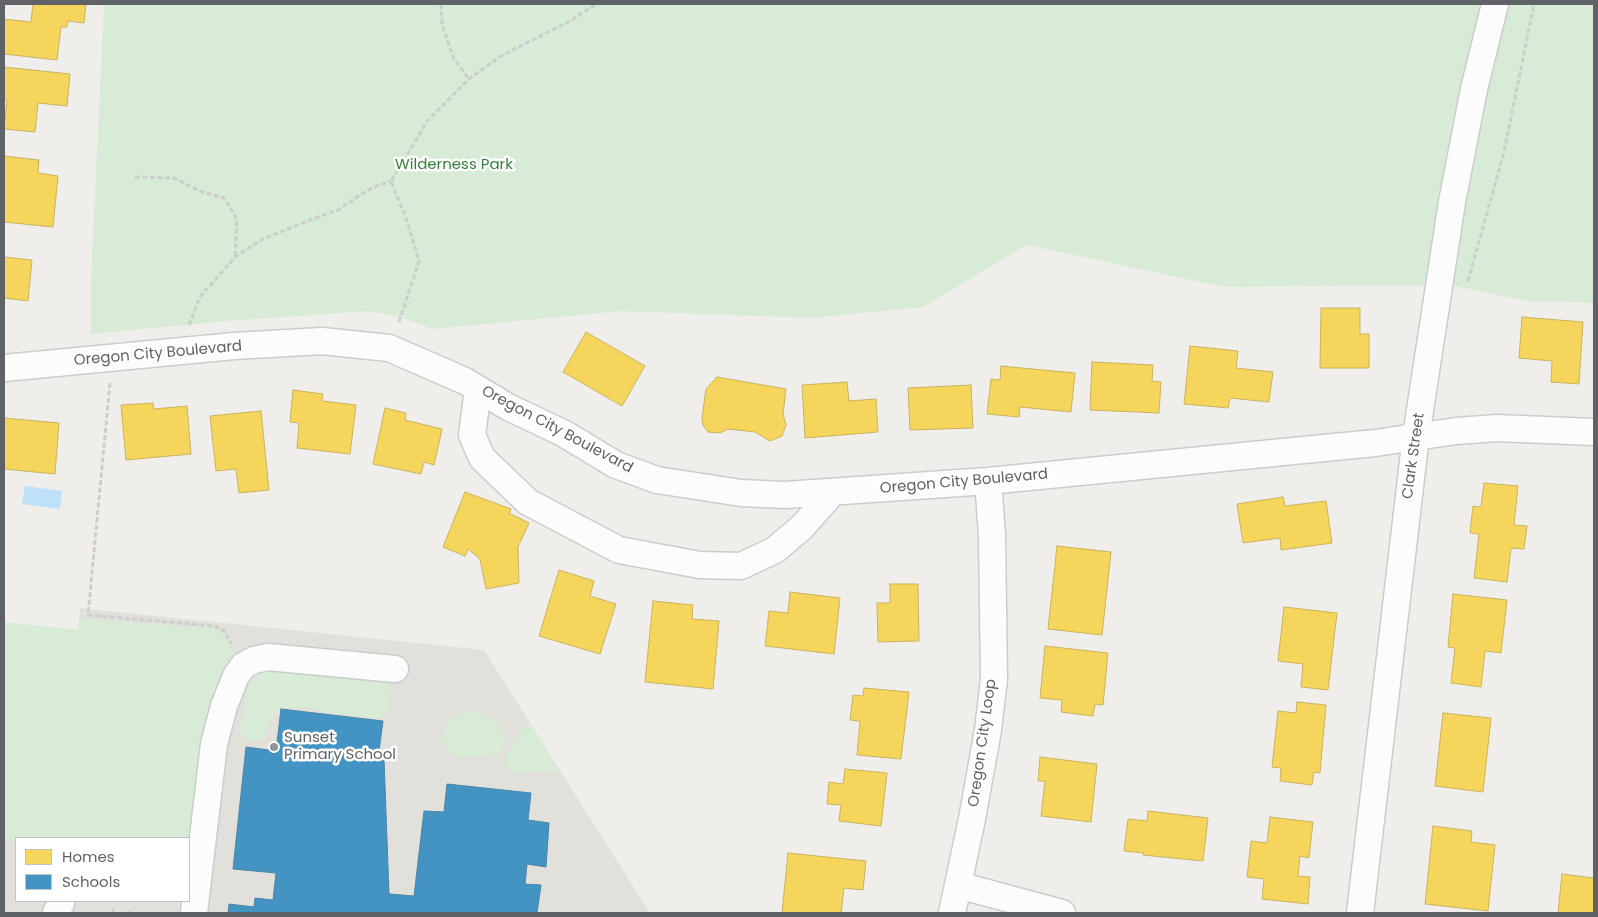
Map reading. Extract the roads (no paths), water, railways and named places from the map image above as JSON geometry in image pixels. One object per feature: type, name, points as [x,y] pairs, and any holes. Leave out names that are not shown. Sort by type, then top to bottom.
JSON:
[{"type":"street","name":"Clark Street","points":[[1360,913],[1416,436],[1452,202],[1474,89],[1494,4]]},
{"type":"street","name":"Oregon City Boulevard","points":[[4,368],[234,346],[322,341],[389,348],[465,381],[508,407],[563,433],[616,465],[657,480],[741,493],[785,495],[988,481],[1374,443],[1416,436],[1497,428],[1594,432]]},
{"type":"street","points":[[478,389],[472,435],[482,458],[528,502],[619,550],[700,565],[741,566],[775,550],[802,527],[833,492]]},
{"type":"street","name":"Oregon City Loop","points":[[952,913],[983,758],[994,678],[992,535],[988,481]]},
{"type":"street","points":[[194,913],[214,744],[227,698],[236,676],[243,666],[268,656],[395,669]]},
{"type":"street","points":[[958,885],[1062,913]]},
{"type":"water","points":[[25,486],[62,491],[60,509],[22,504]]},
{"type":"place","name":"Sunset Primary School","points":[[274,747]]},
{"type":"park label","name":"Wilderness Park","points":[[454,165]]}]
